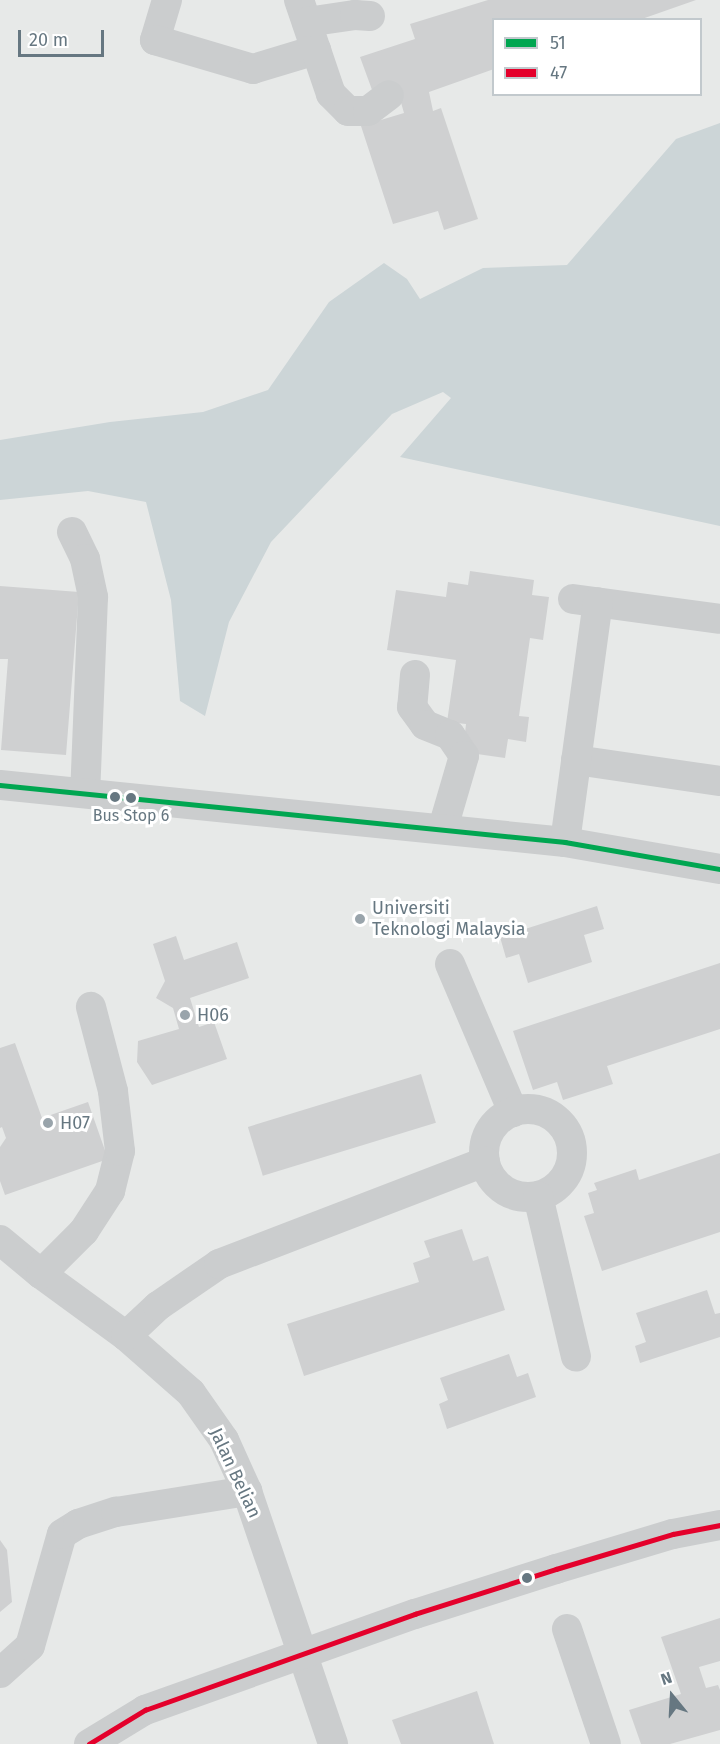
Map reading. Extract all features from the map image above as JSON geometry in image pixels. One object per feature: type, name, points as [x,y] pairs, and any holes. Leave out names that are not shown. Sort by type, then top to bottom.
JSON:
[{"type":"street","points":[[167,0],[155,40],[253,69],[316,50]]},
{"type":"street","points":[[370,16],[303,11],[331,94],[348,111],[368,111],[389,95]]},
{"type":"street","points":[[72,532],[85,559],[93,597],[86,792]]},
{"type":"street","points":[[565,842],[576,760],[585,601],[720,619]]},
{"type":"street","points":[[415,675],[412,706],[425,725],[450,735],[464,756],[443,828]]},
{"type":"street","points":[[576,760],[720,781]]},
{"type":"street","points":[[0,785],[565,842],[720,868]]},
{"type":"street","points":[[450,964],[513,1112]]},
{"type":"street","points":[[41,1274],[84,1232],[95,1215],[110,1191],[120,1151],[113,1091],[91,1007]]},
{"type":"street","points":[[527,1109],[541,1111],[554,1117],[571,1140],[573,1155],[570,1169],[551,1191],[538,1196],[518,1196],[499,1186],[490,1175],[485,1162],[484,1150],[493,1127],[513,1112],[527,1109]]},
{"type":"street","points":[[126,1336],[158,1306],[219,1264],[485,1162]]},
{"type":"street","points":[[538,1196],[576,1357]]},
{"type":"street","name":"Jalan Belian","points":[[0,1240],[41,1274],[126,1336],[191,1393],[224,1440],[247,1491],[333,1744]]},
{"type":"street","points":[[0,1673],[30,1646],[62,1534],[78,1524],[116,1512],[247,1491]]},
{"type":"street","points":[[89,1744],[145,1710],[304,1654],[556,1569],[673,1534],[720,1525]]},
{"type":"street","points":[[567,1629],[606,1744]]},
{"type":"shaded area","name":"Universiti Teknologi Malaysia","points":[[0,0],[720,0],[720,1744],[0,1744]]},
{"type":"shaded area","points":[[720,123],[720,526],[400,457],[451,398],[443,392],[392,414],[271,542],[229,622],[205,716],[180,701],[171,600],[146,502],[88,491],[0,500],[0,440],[110,422],[203,412],[268,390],[329,302],[384,263],[407,279],[420,299],[483,268],[567,265],[676,139]]},
{"type":"building","points":[[488,0],[696,0],[645,18],[492,18],[492,70],[429,92],[433,111],[441,108],[478,219],[444,230],[438,211],[393,224],[361,126],[404,113],[398,92],[375,98],[360,57],[415,39],[410,24]]},
{"type":"building","points":[[470,571],[534,580],[532,595],[549,597],[543,640],[530,638],[519,716],[529,717],[526,742],[508,739],[505,758],[463,752],[466,724],[447,722],[456,660],[387,650],[396,590],[446,597],[448,582],[468,585]]},
{"type":"building","points":[[0,586],[79,592],[66,755],[1,750],[8,659],[0,659]]},
{"type":"building","points":[[597,906],[604,929],[584,935],[592,962],[528,983],[519,954],[506,958],[500,937]]},
{"type":"building","name":"H06","points":[[176,936],[184,960],[237,942],[249,978],[190,998],[199,1027],[214,1022],[227,1059],[152,1085],[137,1062],[138,1041],[179,1029],[173,1008],[156,998],[165,981],[153,944]]},
{"type":"building","points":[[720,963],[720,1029],[607,1066],[613,1084],[563,1100],[557,1082],[533,1090],[513,1031]]},
{"type":"building","name":"H07","points":[[15,1043],[42,1118],[88,1102],[108,1159],[5,1195],[0,1181],[0,1147],[6,1138],[2,1127],[0,1128],[0,1048]]},
{"type":"building","points":[[421,1074],[436,1123],[263,1176],[248,1127]]},
{"type":"building","points":[[720,1153],[720,1232],[602,1271],[584,1216],[594,1213],[588,1193],[597,1190],[594,1183],[636,1169],[639,1180]]},
{"type":"building","points":[[462,1229],[473,1261],[488,1256],[505,1310],[304,1376],[287,1324],[419,1282],[413,1263],[430,1257],[424,1241]]},
{"type":"building","points":[[707,1290],[715,1314],[720,1313],[720,1337],[640,1363],[635,1346],[646,1342],[636,1313]]},
{"type":"building","points":[[509,1354],[517,1377],[528,1373],[536,1397],[447,1429],[439,1404],[448,1400],[440,1378]]},
{"type":"building","points":[[0,1540],[7,1550],[12,1602],[0,1612]]},
{"type":"building","points":[[720,1618],[720,1661],[699,1667],[706,1688],[718,1685],[720,1690],[720,1730],[670,1744],[641,1744],[629,1710],[681,1694],[661,1637]]},
{"type":"building","points":[[477,1691],[494,1744],[401,1744],[392,1720]]},
{"type":"transit line","name":"51","points":[[0,785],[565,842],[720,869]]},
{"type":"transit line","name":"47","points":[[89,1744],[145,1710],[415,1614],[673,1534],[720,1525]]},
{"type":"place","name":"Bus Stop 6","points":[[131,798]]},
{"type":"place","name":"Universiti Teknologi Malaysia","points":[[360,919]]},
{"type":"place","name":"H06","points":[[185,1015]]},
{"type":"place","name":"H07","points":[[48,1123]]}]
